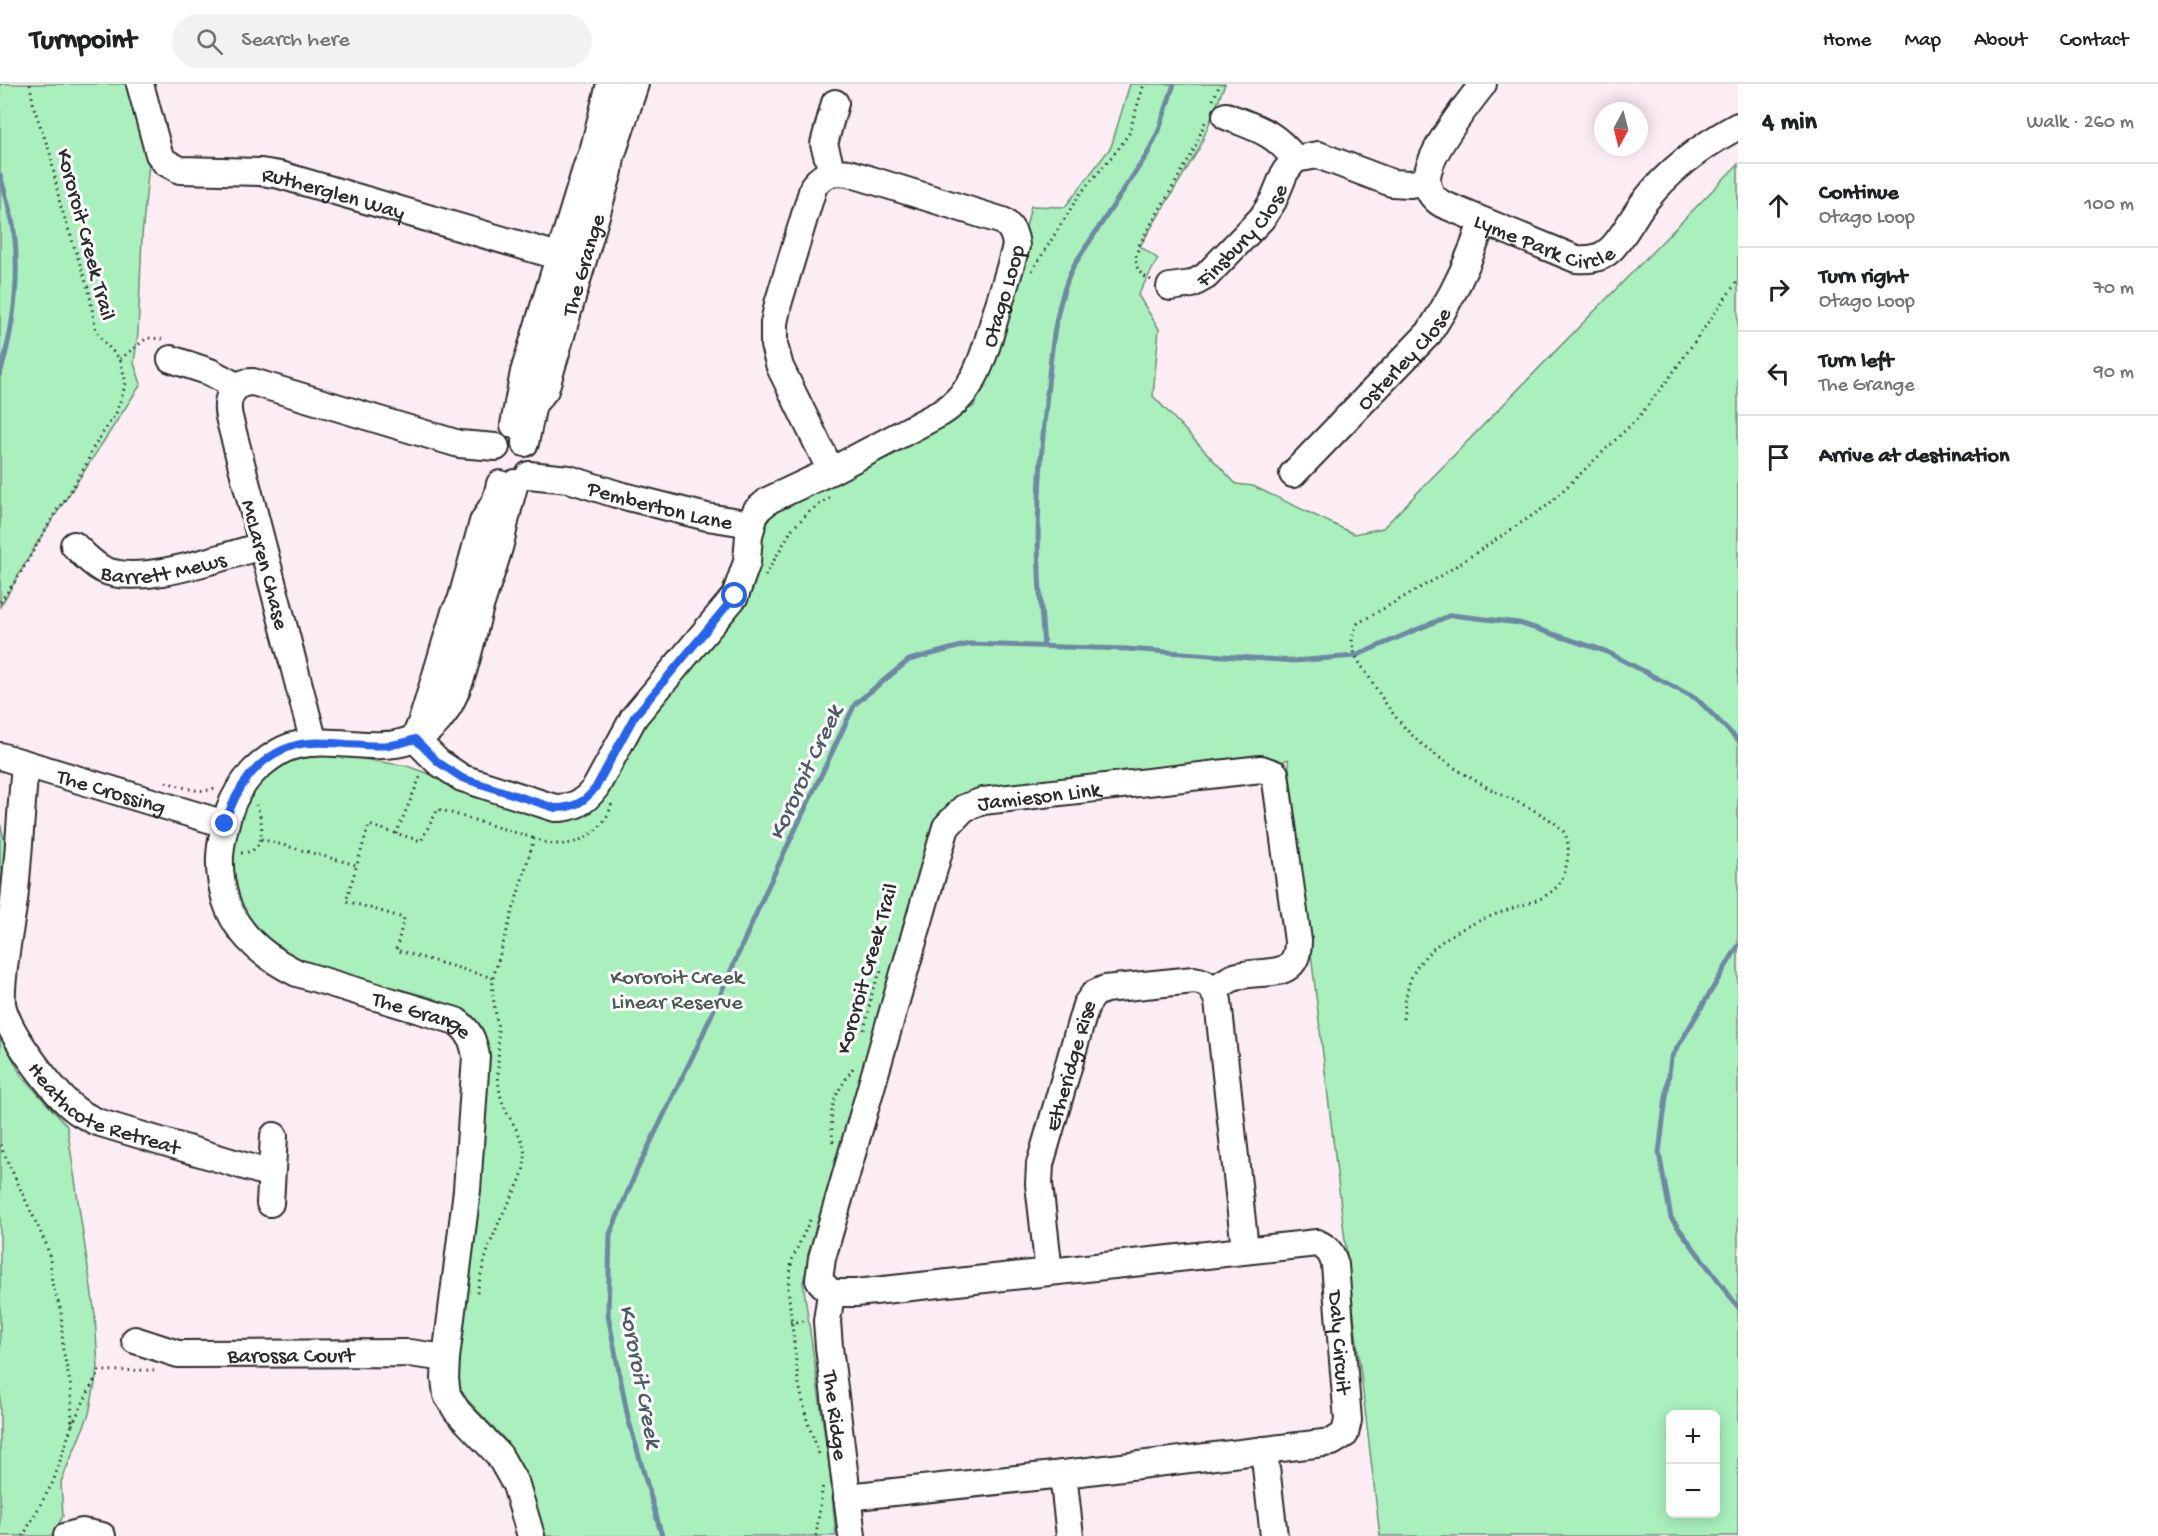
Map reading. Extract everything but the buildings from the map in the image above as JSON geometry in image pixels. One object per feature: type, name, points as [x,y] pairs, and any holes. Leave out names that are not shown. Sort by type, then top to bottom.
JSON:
[{"type":"street","name":"Rutherglen Way","points":[[140,84],[159,154],[165,162],[180,170],[261,172],[280,175],[571,260]]},
{"type":"street","name":"The Grange","points":[[531,1536],[516,1485],[499,1455],[457,1411],[447,1395],[445,1379],[467,1190],[476,1056],[473,1041],[468,1030],[456,1021],[297,973],[273,962],[253,944],[235,922],[220,883],[219,849],[225,824],[227,790],[243,781],[271,756],[296,745],[314,743],[397,745],[415,739],[441,718],[461,677],[501,541],[513,461],[533,404],[545,390],[587,166],[593,152],[610,84]]},
{"type":"street","name":"The Grange","points":[[571,260],[609,171],[611,158],[635,84]]},
{"type":"street","points":[[1426,181],[1432,160],[1442,141],[1483,84]]},
{"type":"street","points":[[833,483],[788,386],[774,345],[774,323],[814,185],[825,174],[832,172],[824,144],[835,103]]},
{"type":"street","name":"Finsbury Close","points":[[1216,110],[1270,134],[1283,143],[1295,159]]},
{"type":"street","name":"Lyme Park Circle","points":[[1426,181],[1428,190],[1435,200],[1482,222],[1576,259],[1594,259],[1611,250],[1646,199],[1678,167],[1698,150],[1738,126]]},
{"type":"street","name":"Finsbury Close","points":[[1170,287],[1192,284],[1206,276],[1262,218],[1273,201],[1285,171],[1295,159],[1318,155],[1392,183],[1410,184],[1426,181]]},
{"type":"street","name":"Otago Loop","points":[[415,739],[438,762],[462,778],[555,808],[578,805],[588,798],[596,787],[634,717],[735,596],[747,562],[749,535],[756,511],[762,505],[833,483],[954,405],[965,392],[982,362],[1016,246],[1010,226],[996,218],[849,172],[832,172]]},
{"type":"street","name":"Osterley Close","points":[[1293,474],[1429,333],[1444,309],[1482,222]]},
{"type":"street","points":[[170,350],[236,386],[244,382],[253,382],[513,461]]},
{"type":"street","name":"McLaren Chase","points":[[236,386],[230,394],[227,409],[314,743]]},
{"type":"street","name":"Pemberton Lane","points":[[513,461],[707,517],[752,524]]},
{"type":"street","name":"Barrett Mews","points":[[74,545],[89,561],[104,570],[122,576],[159,573],[262,546]]},
{"type":"street","name":"The Crossing","points":[[0,756],[225,824]]},
{"type":"street","name":"Heathcote Retreat","points":[[25,764],[14,898],[1,982],[6,1021],[15,1036],[58,1094],[77,1110],[97,1122],[271,1174]]},
{"type":"street","name":"Jamieson Link","points":[[831,1293],[819,1280],[822,1258],[946,827],[964,808],[983,801],[1262,769],[1275,774],[1297,930],[1298,955],[1288,968],[1236,976],[1214,990]]},
{"type":"street","name":"Etheridge Rise","points":[[1049,1272],[1039,1184],[1040,1164],[1086,1005],[1094,994],[1105,989],[1194,980],[1203,982],[1214,990]]},
{"type":"street","points":[[1214,990],[1218,1000],[1245,1249]]},
{"type":"street","points":[[270,1203],[274,1136]]},
{"type":"street","name":"Daly Circuit","points":[[831,1293],[856,1293],[1317,1243],[1327,1248],[1333,1256],[1335,1265],[1348,1420],[1345,1434],[1332,1442],[847,1497]]},
{"type":"street","name":"The Ridge","points":[[831,1293],[827,1321],[829,1347],[852,1536]]},
{"type":"street","name":"Barossa Court","points":[[135,1340],[177,1354],[409,1353],[446,1358]]},
{"type":"street","points":[[1264,1450],[1274,1536]]},
{"type":"street","points":[[1064,1474],[1070,1536]]},
{"type":"street","points":[[67,1536],[82,1532],[102,1536]]},
{"type":"path","name":"Kororoit Creek Trail","points":[[30,84],[34,108],[50,153],[60,204],[89,291],[96,331],[120,359]]},
{"type":"path","points":[[1029,279],[1080,194],[1130,133],[1144,84]]},
{"type":"path","points":[[1170,287],[1141,274],[1135,265],[1135,256],[1140,243],[1216,110],[1220,84]]},
{"type":"path","points":[[1403,1019],[1405,999],[1411,978],[1424,959],[1458,931],[1542,898],[1553,890],[1560,882],[1564,870],[1568,844],[1564,832],[1554,822],[1458,769],[1407,731],[1392,713],[1355,656],[1353,632],[1358,623],[1441,576],[1548,506],[1637,419],[1667,381],[1738,280]]},
{"type":"path","points":[[0,602],[67,497],[93,448],[116,413],[126,383],[120,359],[147,338],[170,350]]},
{"type":"path","points":[[764,578],[792,529],[833,483]]},
{"type":"path","points":[[396,834],[423,771],[438,762]]},
{"type":"path","points":[[163,782],[198,790],[227,790],[254,802],[261,814],[263,826],[261,839],[256,847],[245,853],[219,849]]},
{"type":"path","points":[[494,978],[396,950],[404,918],[346,901],[369,825],[421,841],[438,809],[534,838],[567,844],[587,836],[606,820],[611,811],[613,795]]},
{"type":"path","points":[[476,1295],[480,1275],[497,1225],[524,1169],[525,1155],[521,1140],[499,1090],[498,1031],[492,988],[534,838]]},
{"type":"path","points":[[261,839],[357,865]]},
{"type":"path","name":"Kororoit Creek Trail","points":[[864,1032],[873,989],[884,965]]},
{"type":"path","name":"Kororoit Creek Trail","points":[[833,1150],[830,1120],[833,1100],[858,1059]]},
{"type":"path","points":[[0,1145],[46,1244],[50,1258],[52,1283],[61,1311],[63,1350],[71,1387],[72,1425]]},
{"type":"path","points":[[811,1218],[792,1260],[788,1288],[794,1357],[800,1392],[821,1462]]},
{"type":"path","points":[[23,1536],[53,1482],[72,1425],[99,1371],[160,1370]]},
{"type":"path","points":[[816,1536],[823,1477]]},
{"type":"green space","points":[[0,84],[127,84],[149,163],[134,363],[141,384],[38,542],[0,607]]},
{"type":"green space","name":"Kororoit Creek Linear Reserve","points":[[1130,84],[1225,84],[1199,149],[1140,246],[1158,259],[1138,295],[1159,329],[1153,396],[1236,484],[1253,486],[1354,534],[1383,528],[1738,164],[1738,1536],[1380,1536],[1288,759],[1277,764],[965,797],[941,810],[925,853],[894,958],[803,1282],[829,1465],[836,1536],[537,1536],[524,1475],[507,1442],[458,1390],[456,1366],[483,1037],[468,1014],[433,998],[352,977],[285,954],[251,926],[233,885],[231,860],[233,834],[249,794],[268,770],[294,760],[331,754],[407,766],[571,819],[637,733],[717,638],[746,594],[762,533],[773,512],[895,454],[974,406],[1005,316],[1031,206],[1065,207],[1111,147]]},
{"type":"green space","points":[[0,823],[6,847],[0,895]]},
{"type":"green space","points":[[0,1034],[21,1075],[67,1126],[95,1315],[98,1368],[89,1414],[61,1482],[63,1516],[52,1536],[0,1536]]},
{"type":"waterway","points":[[1044,646],[1038,550],[1041,455],[1053,339],[1059,308],[1074,265],[1148,153],[1159,130],[1174,84]]},
{"type":"waterway","name":"Kororoit Creek","points":[[0,175],[10,209],[16,248],[15,303],[0,374]]},
{"type":"waterway","name":"Kororoit Creek","points":[[662,1536],[628,1418],[608,1315],[610,1234],[637,1170],[699,1043],[766,891],[855,704],[909,660],[969,644],[1127,649],[1294,661],[1355,656],[1451,615],[1519,623],[1605,651],[1697,699],[1738,740]]},
{"type":"waterway","name":"Kororoit Creek","points":[[1738,946],[1671,1058],[1659,1153],[1671,1218],[1738,1307]]},
{"type":"route","points":[[225,824],[243,781],[263,762],[281,750],[314,743],[380,746],[397,745],[415,739],[447,770],[462,778],[555,808],[578,805],[588,798],[596,787],[634,717],[735,596]]}]
